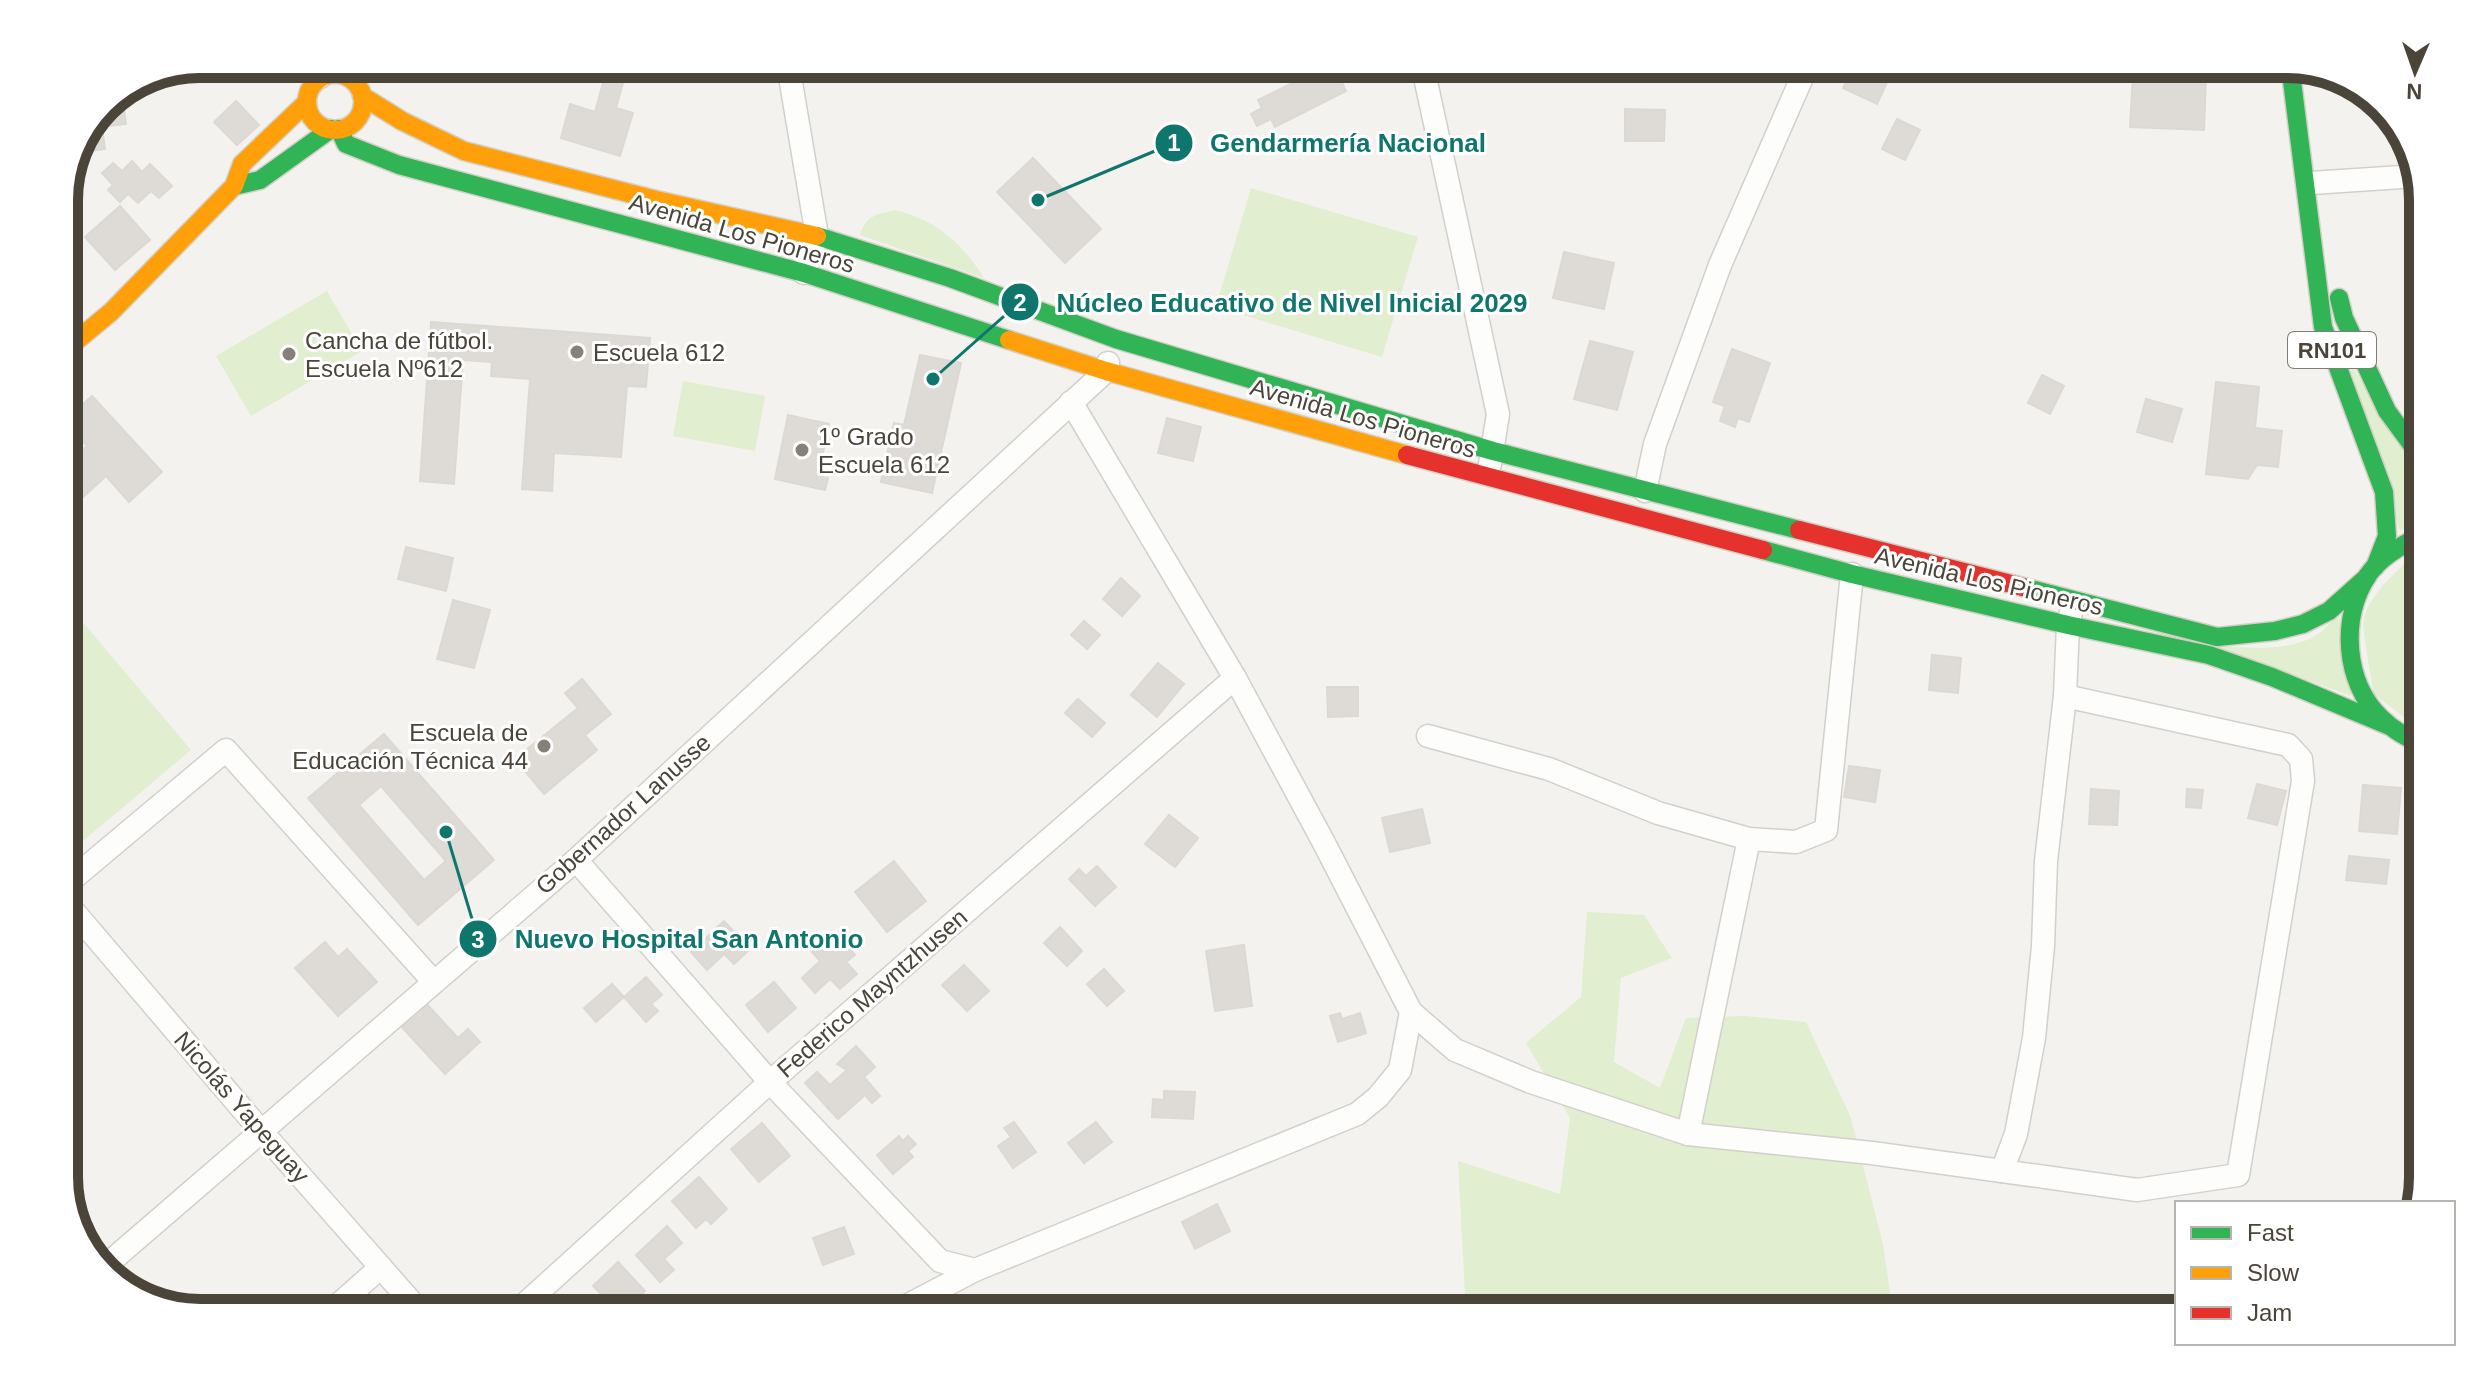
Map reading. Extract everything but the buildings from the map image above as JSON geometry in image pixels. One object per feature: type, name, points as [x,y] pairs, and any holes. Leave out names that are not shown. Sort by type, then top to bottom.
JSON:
[{"type":"main road","points":[[317,78],[310,88],[307,102],[311,117],[323,127],[335,129]]},
{"type":"main road","points":[[234,186],[260,180],[335,129],[355,121],[362,105],[362,96],[359,88],[348,78]]},
{"type":"main road","name":"RN101","points":[[2292,78],[2323,327],[2384,492],[2387,536],[2353,606],[2348,638],[2352,671],[2366,700],[2387,725],[2409,739]]},
{"type":"main road","name":"Avenida Los Pioneros","points":[[362,96],[402,121],[464,151],[656,200],[817,236],[950,278],[1116,339],[1493,451],[2217,637],[2288,628],[2328,611],[2371,572]]},
{"type":"main road","points":[[78,339],[111,312],[234,186],[242,164],[307,102]]},
{"type":"main road","name":"RN101","points":[[2297,125],[2344,318],[2387,411],[2409,441]]},
{"type":"main road","name":"Avenida Los Pioneros","points":[[335,129],[346,144],[399,165],[804,273],[1106,371],[1852,574],[2209,655],[2272,677],[2387,725]]},
{"type":"main road","name":"RN101","points":[[2371,572],[2401,544],[2409,541]]},
{"type":"street","points":[[790,78],[817,236],[804,273]]},
{"type":"street","points":[[1425,78],[1498,414],[1487,477]]},
{"type":"street","points":[[1645,491],[1655,444],[1720,265],[1802,78]]},
{"type":"street","points":[[2311,183],[2407,177]]},
{"type":"street","points":[[1106,371],[1116,339]]},
{"type":"street","name":"Gobernador Lanusse","points":[[112,1261],[576,860],[1106,371]]},
{"type":"street","points":[[1071,402],[1235,678],[1411,1012],[1455,1050],[1531,1082],[1688,1134],[1872,1153],[2137,1190],[2238,1175],[2303,781],[2301,759],[2288,745],[2065,696]]},
{"type":"street","points":[[1428,736],[1549,769],[1658,813],[1749,839],[1796,842],[1826,830],[1852,574]]},
{"type":"street","points":[[2002,1171],[2016,1134],[2034,1038],[2043,946],[2046,861],[2065,696],[2068,625],[2074,598]]},
{"type":"street","name":"Federico Mayntzhusen","points":[[530,1299],[770,1082],[1235,678]]},
{"type":"street","points":[[78,874],[226,750],[433,981]]},
{"type":"street","points":[[1688,1134],[1749,839]]},
{"type":"street","points":[[576,860],[770,1082],[940,1261],[975,1270]]},
{"type":"street","name":"Nicolás Yapeguay","points":[[78,916],[409,1299]]},
{"type":"street","points":[[920,1299],[975,1270],[1357,1114],[1378,1097],[1400,1070],[1411,1012]]},
{"type":"street","points":[[345,1299],[381,1267]]},
{"type":"green space","points":[[1251,188],[1418,237],[1382,357],[1216,307]]},
{"type":"green space","points":[[895,210],[923,220],[947,235],[967,254],[984,278],[860,235],[869,220]]},
{"type":"green space","name":"Cancha de fútbol. Escuela Nº612","points":[[327,291],[362,351],[251,416],[216,356]]},
{"type":"green space","points":[[2347,358],[2409,458],[2409,524],[2400,531]]},
{"type":"green space","points":[[683,381],[765,396],[755,451],[673,436]]},
{"type":"green space","points":[[2409,561],[2409,721],[2374,694],[2363,623],[2380,589]]},
{"type":"green space","points":[[2339,614],[2351,696],[2214,646],[2269,648],[2296,644],[2321,632]]},
{"type":"green space","points":[[78,617],[191,750],[78,845]]},
{"type":"green space","points":[[1587,912],[1644,915],[1672,958],[1621,978],[1614,1062],[1660,1088],[1686,1018],[1745,1016],[1806,1022],[1851,1118],[1883,1244],[1891,1299],[1465,1299],[1458,1161],[1560,1194],[1570,1118],[1526,1043],[1581,997]]},
{"type":"traffic: fast","points":[[2292,78],[2323,327],[2384,492],[2387,536],[2375,567]]},
{"type":"traffic: fast","points":[[234,186],[260,180],[331,129]]},
{"type":"traffic: fast","points":[[339,129],[346,144],[399,165],[804,273],[1009,340]]},
{"type":"traffic: fast","points":[[817,236],[950,278],[1116,339],[1493,451],[1799,530]]},
{"type":"traffic: fast","points":[[2339,298],[2344,318],[2387,411],[2409,441]]},
{"type":"traffic: fast","points":[[2409,542],[2379,562],[2368,575],[2353,610],[2350,630],[2350,649],[2359,687],[2381,718],[2409,738]]},
{"type":"traffic: fast","points":[[1763,550],[2068,625],[2209,655],[2272,677],[2387,725]]},
{"type":"traffic: fast","points":[[2023,587],[2217,637],[2275,631],[2303,624],[2329,611],[2367,577]]},
{"type":"traffic: slow","points":[[321,78],[309,91],[307,102],[309,113],[324,128],[346,128],[361,113],[363,102]]},
{"type":"traffic: slow","points":[[349,78],[361,91],[363,102]]},
{"type":"traffic: slow","points":[[362,96],[402,121],[464,151],[656,200],[817,236]]},
{"type":"traffic: slow","points":[[78,339],[111,312],[234,186],[242,164],[307,102]]},
{"type":"traffic: slow","points":[[1009,340],[1106,371],[1407,455]]},
{"type":"traffic: jam","points":[[1407,455],[1763,550]]},
{"type":"traffic: jam","points":[[1799,530],[2023,587]]},
{"type":"place","name":"Gendarmería Nacional","points":[[1038,200]]},
{"type":"place","name":"Escuela 612","points":[[577,352]]},
{"type":"place","name":"Cancha de fútbol. Escuela Nº612","points":[[289,354]]},
{"type":"place","name":"Núcleo Educativo de Nivel Inicial 2029","points":[[933,379]]},
{"type":"place","name":"1º Grado Escuela 612","points":[[802,450]]},
{"type":"place","name":"Escuela de Educación Técnica 44","points":[[544,746]]},
{"type":"place","name":"Nuevo Hospital San Antonio","points":[[446,832]]}]
